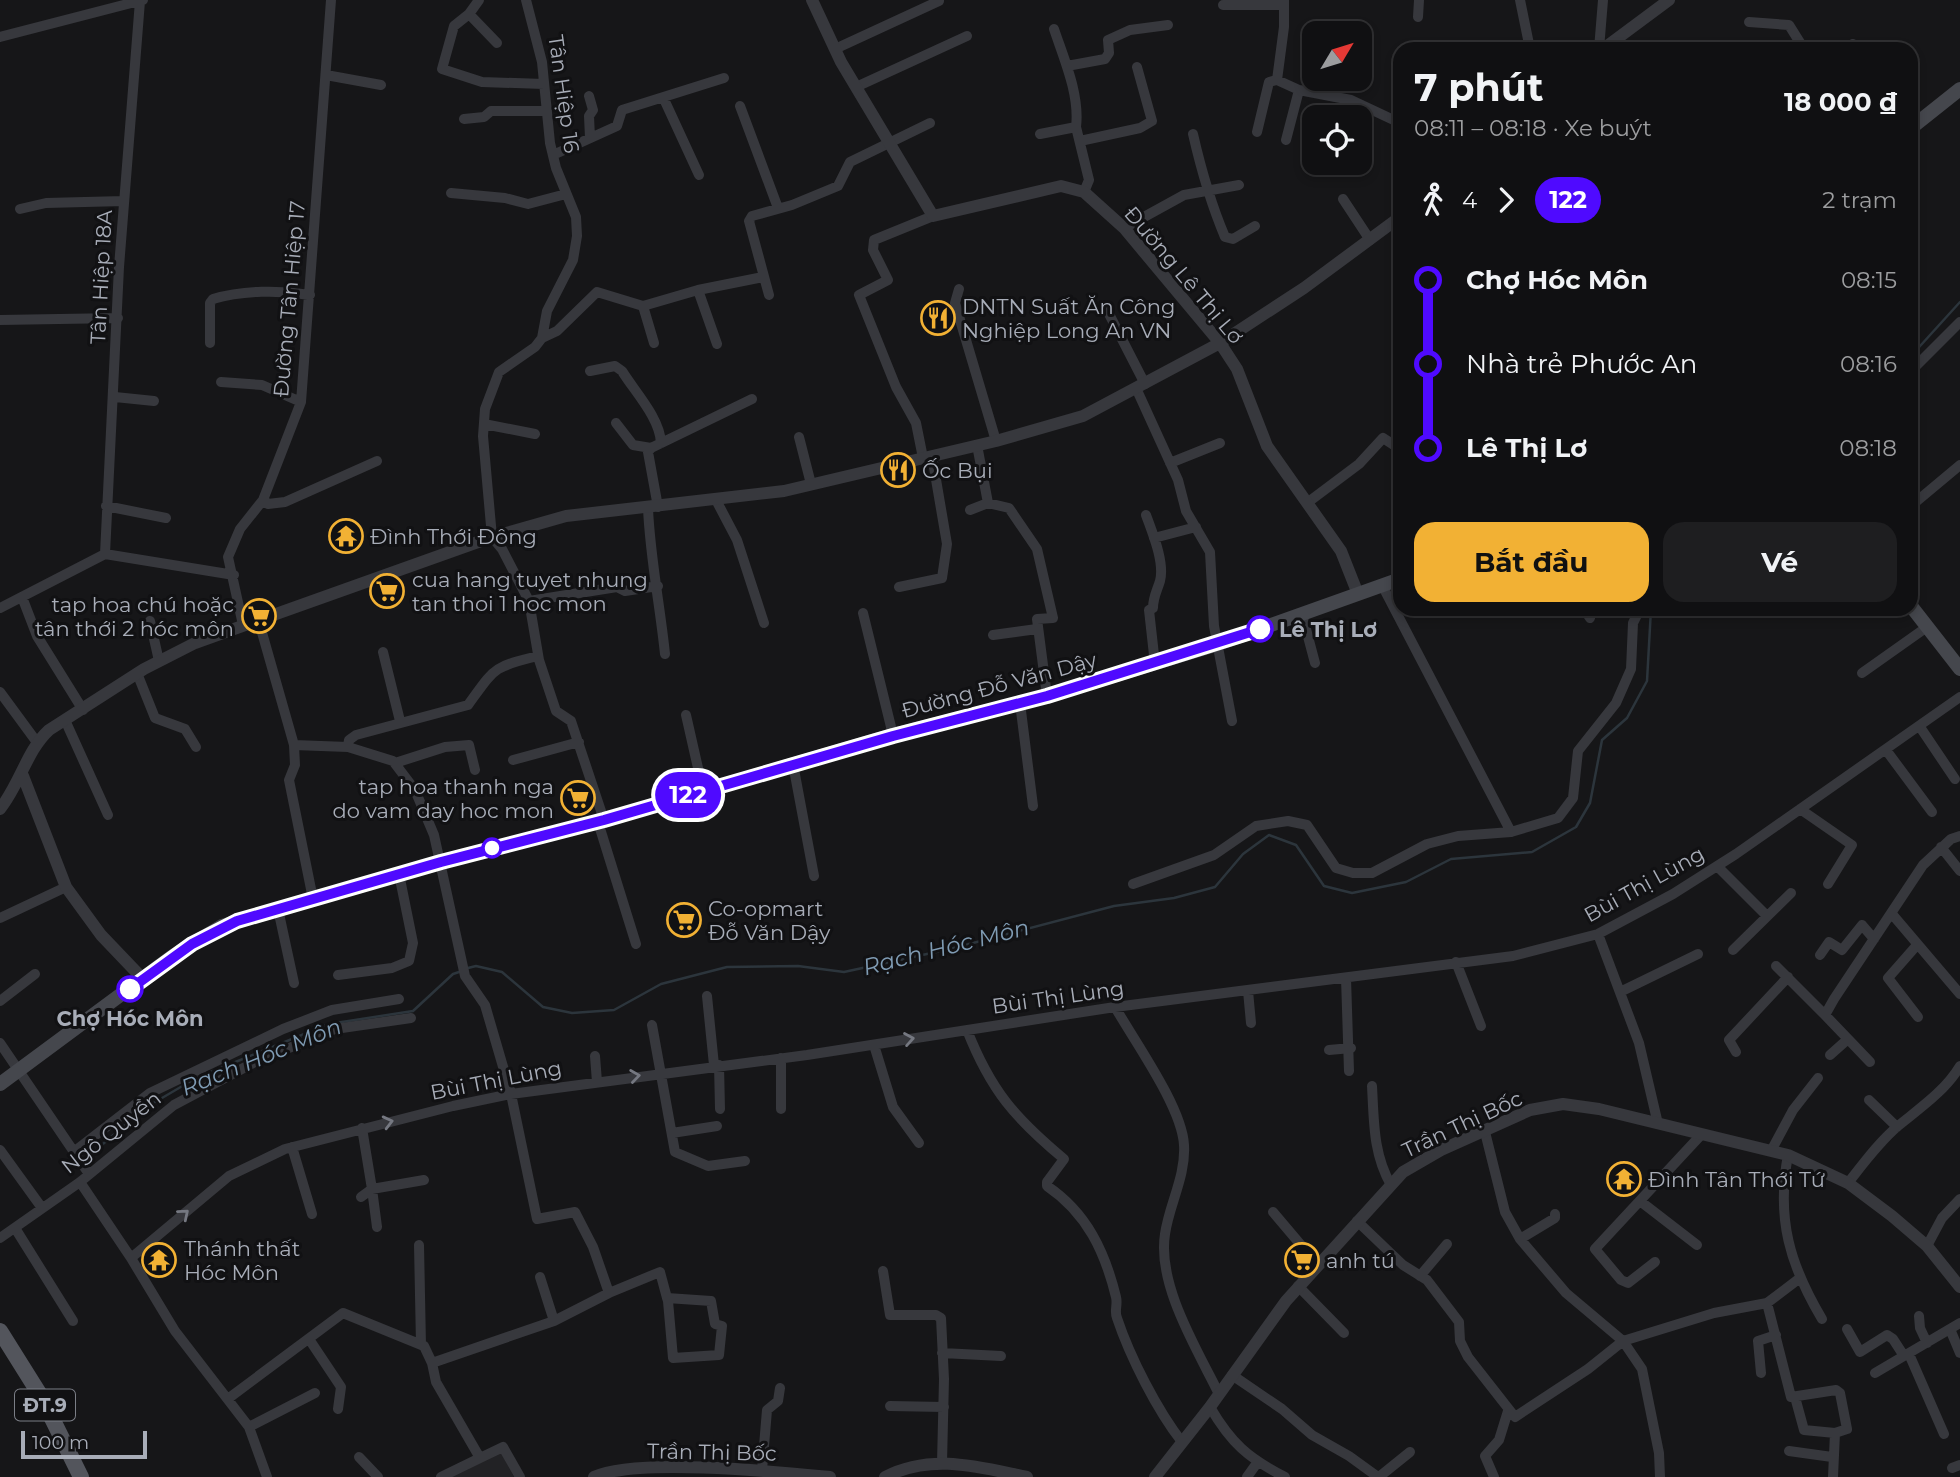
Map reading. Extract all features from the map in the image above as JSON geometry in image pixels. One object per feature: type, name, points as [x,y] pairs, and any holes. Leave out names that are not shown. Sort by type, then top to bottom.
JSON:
[{"type":"main road","points":[[1918,122],[1960,89]]},
{"type":"main road","name":"Đường Đỗ Văn Dậy","points":[[0,1084],[173,956],[222,926],[441,862],[601,821],[793,764],[1047,696],[1218,644],[1393,582]]},
{"type":"main road","points":[[1918,615],[1960,669]]},
{"type":"main road","name":"ĐT.9","points":[[1,1336],[42,1398],[81,1477]]},
{"type":"street","name":"Đường Tân Hiệp 17","points":[[243,625],[228,557],[240,529],[263,500],[301,402],[331,0]]},
{"type":"street","points":[[479,0],[469,14],[454,26],[442,69],[482,82],[544,84]]},
{"type":"street","name":"Tân Hiệp 16","points":[[526,0],[536,32],[553,155],[576,218],[577,236],[573,260],[547,311],[542,338]]},
{"type":"street","points":[[812,0],[856,87],[933,216]]},
{"type":"street","points":[[1418,17],[1419,0]]},
{"type":"street","points":[[1520,0],[1529,42]]},
{"type":"street","points":[[1601,42],[1603,0]]},
{"type":"street","points":[[1611,42],[1669,0]]},
{"type":"street","points":[[0,37],[109,4],[142,1]]},
{"type":"street","name":"Tân Hiệp 18A","points":[[106,554],[106,506],[115,397],[124,201],[142,1]]},
{"type":"street","points":[[835,49],[939,1]]},
{"type":"street","points":[[1223,5],[1284,3],[1277,80]]},
{"type":"street","points":[[469,14],[497,43]]},
{"type":"street","points":[[1749,22],[1789,25],[1800,42]]},
{"type":"street","points":[[1067,66],[1105,59],[1109,53],[1108,40],[1124,32],[1168,25]]},
{"type":"street","points":[[899,587],[942,578],[947,544],[928,457],[916,423],[896,387],[859,295],[888,280],[873,250],[874,240],[933,216],[1061,186],[1084,192],[1089,180],[1076,127],[1077,117],[1067,66],[1054,29]]},
{"type":"street","points":[[856,87],[967,36]]},
{"type":"street","points":[[1137,67],[1156,134]]},
{"type":"street","points":[[326,75],[381,85]]},
{"type":"street","points":[[553,155],[617,126],[622,110],[724,78]]},
{"type":"street","points":[[1257,132],[1269,82],[1277,80],[1299,90],[1351,100],[1393,120]]},
{"type":"street","points":[[1286,140],[1299,90]]},
{"type":"street","points":[[589,96],[593,110],[589,116],[590,138]]},
{"type":"street","points":[[663,97],[699,175]]},
{"type":"street","points":[[740,106],[778,208]]},
{"type":"street","points":[[464,119],[484,117],[491,111],[547,111]]},
{"type":"street","points":[[1080,141],[1140,128],[1152,121]]},
{"type":"street","points":[[769,295],[749,221],[752,216],[838,186],[850,162],[890,145],[930,123]]},
{"type":"street","points":[[1040,134],[1076,127]]},
{"type":"street","points":[[1193,134],[1200,164],[1208,180],[1208,192],[1225,237],[1233,239],[1255,226]]},
{"type":"street","points":[[1124,228],[1184,195],[1239,185]]},
{"type":"street","points":[[451,192],[505,198],[528,204],[566,194]]},
{"type":"street","name":"Đường Lê Thị Lơ","points":[[1084,192],[1124,228],[1220,343],[1237,369],[1266,446],[1341,551],[1358,594]]},
{"type":"street","points":[[1343,199],[1370,240]]},
{"type":"street","points":[[20,209],[46,203],[124,201]]},
{"type":"street","points":[[0,809],[23,776],[36,741],[137,673],[243,625],[259,622],[492,537],[566,516],[653,508],[811,485],[977,446],[1083,416],[1220,343],[1393,222]]},
{"type":"street","points":[[636,944],[579,742],[571,721],[556,711],[538,656],[529,601],[502,549],[492,537],[485,409],[499,373],[542,338],[557,331],[597,292],[643,306],[698,290],[763,277]]},
{"type":"street","points":[[959,289],[955,303],[996,441]]},
{"type":"street","points":[[698,290],[717,344]]},
{"type":"street","points":[[210,343],[210,303],[213,299],[290,292],[310,295]]},
{"type":"street","points":[[643,306],[654,343]]},
{"type":"street","points":[[1108,312],[1178,480],[1186,511],[1210,552],[1210,594],[1232,721]]},
{"type":"street","points":[[0,320],[118,318]]},
{"type":"street","points":[[1918,364],[1960,322]]},
{"type":"street","points":[[590,371],[615,366],[622,371],[660,433],[656,445]]},
{"type":"street","points":[[221,382],[262,386],[301,402]]},
{"type":"street","points":[[115,397],[153,401]]},
{"type":"street","points":[[665,654],[658,586],[649,552],[653,508],[648,452],[656,445],[752,399]]},
{"type":"street","points":[[616,423],[633,445],[656,445]]},
{"type":"street","points":[[484,424],[535,434]]},
{"type":"street","points":[[799,437],[811,485]]},
{"type":"street","points":[[1307,503],[1359,464],[1383,438],[1393,444]]},
{"type":"street","points":[[1170,463],[1220,443]]},
{"type":"street","points":[[977,446],[988,503]]},
{"type":"street","points":[[263,500],[268,504],[285,502],[377,461]]},
{"type":"street","points":[[1918,500],[1960,465]]},
{"type":"street","points":[[716,500],[737,541],[764,623]]},
{"type":"street","points":[[970,510],[988,503],[1009,508],[1037,549],[1053,618],[1037,619],[1047,696]]},
{"type":"street","points":[[106,506],[166,518]]},
{"type":"street","points":[[1146,515],[1154,538],[1161,580],[1154,593],[1153,608],[1149,610],[1155,664]]},
{"type":"street","points":[[1154,538],[1196,527]]},
{"type":"street","points":[[0,608],[106,554],[234,575]]},
{"type":"street","points":[[529,601],[617,587],[625,591],[658,586]]},
{"type":"street","points":[[1383,587],[1393,606]]},
{"type":"street","points":[[22,597],[37,636],[83,710]]},
{"type":"street","points":[[863,613],[893,736]]},
{"type":"street","points":[[1302,614],[1315,663]]},
{"type":"street","points":[[1398,616],[1511,832]]},
{"type":"street","points":[[1133,884],[1151,880],[1214,855],[1256,826],[1288,821],[1307,825],[1336,867],[1353,873],[1372,873],[1427,844],[1458,836],[1511,832],[1558,818],[1573,798],[1578,751],[1616,703],[1631,669],[1633,623],[1636,616]]},
{"type":"street","points":[[150,621],[159,661]]},
{"type":"street","points":[[259,622],[294,745],[295,765],[289,778],[313,899]]},
{"type":"street","points":[[1862,673],[1927,627]]},
{"type":"street","points":[[993,635],[1037,629]]},
{"type":"street","points":[[383,652],[400,721]]},
{"type":"street","points":[[348,747],[349,740],[356,735],[400,721],[468,705],[483,679],[498,668],[538,656]]},
{"type":"street","points":[[137,673],[155,718],[185,729],[196,747]]},
{"type":"street","points":[[0,692],[36,741]]},
{"type":"street","name":"Bùi Thị Lùng","points":[[131,1258],[229,1176],[292,1147],[511,1094],[874,1045],[1115,1007],[1513,956],[1598,934],[1717,866],[1960,697]]},
{"type":"street","points":[[1020,703],[1033,806]]},
{"type":"street","points":[[686,715],[703,790]]},
{"type":"street","points":[[65,720],[108,815]]},
{"type":"street","points":[[1920,727],[1955,779]]},
{"type":"street","points":[[513,760],[579,742]]},
{"type":"street","points":[[294,745],[348,747],[395,763],[415,790],[434,835],[465,976],[485,1005],[511,1094],[537,1219],[575,1212],[593,1247],[609,1293]]},
{"type":"street","points":[[395,763],[445,747],[469,745],[475,770]]},
{"type":"street","points":[[1886,750],[1931,812]]},
{"type":"street","points":[[793,764],[814,877]]},
{"type":"street","points":[[23,776],[66,887],[101,935],[143,979]]},
{"type":"street","points":[[1800,809],[1852,845],[1828,884]]},
{"type":"street","points":[[1825,1015],[1923,865],[1941,847],[1960,836]]},
{"type":"street","points":[[1941,847],[1960,870]]},
{"type":"street","points":[[1717,866],[1767,916]]},
{"type":"street","points":[[338,975],[392,968],[409,961],[413,943],[398,874]]},
{"type":"street","points":[[0,918],[66,887]]},
{"type":"street","points":[[1732,950],[1791,892]]},
{"type":"street","points":[[278,909],[294,983]]},
{"type":"street","points":[[1892,914],[1960,994]]},
{"type":"street","points":[[1820,955],[1829,942],[1842,950],[1862,925],[1874,939]]},
{"type":"street","points":[[1598,934],[1639,1043],[1658,1124]]},
{"type":"street","points":[[1917,945],[1888,978],[1918,1017]]},
{"type":"street","points":[[1620,992],[1698,954]]},
{"type":"street","points":[[1457,962],[1481,1027]]},
{"type":"street","points":[[1776,966],[1870,1062]]},
{"type":"street","points":[[0,1001],[35,974]]},
{"type":"street","points":[[1737,1052],[1729,1040],[1788,977]]},
{"type":"street","points":[[1346,978],[1351,1048],[1349,1071]]},
{"type":"street","points":[[1248,991],[1251,1023]]},
{"type":"street","points":[[707,996],[720,1109]]},
{"type":"street","name":"Ngô Quyền","points":[[75,1151],[150,1093],[270,1035],[332,1010],[399,999]]},
{"type":"street","points":[[1115,1007],[1177,1115],[1184,1145],[1180,1178],[1165,1233],[1164,1269],[1173,1295],[1219,1394]]},
{"type":"street","name":"Ngô Quyền","points":[[0,1238],[80,1181],[174,1105],[253,1063],[335,1029],[411,1018]]},
{"type":"street","points":[[652,1025],[675,1152],[708,1166],[745,1161]]},
{"type":"street","points":[[967,1030],[993,1084],[1015,1116],[1064,1159],[1047,1186],[1068,1200],[1099,1243],[1107,1260],[1116,1298],[1118,1321],[1162,1410],[1182,1442]]},
{"type":"street","points":[[1830,1055],[1848,1039]]},
{"type":"street","points":[[0,1043],[89,1174]]},
{"type":"street","points":[[874,1045],[893,1107],[919,1143]]},
{"type":"street","points":[[1329,1050],[1351,1048]]},
{"type":"street","points":[[596,1056],[597,1082]]},
{"type":"street","points":[[780,1109],[781,1058]]},
{"type":"street","points":[[1848,1183],[1896,1127],[1918,1112],[1960,1066]]},
{"type":"street","points":[[1771,1151],[1793,1110],[1818,1078]]},
{"type":"street","points":[[1372,1086],[1374,1138],[1382,1170],[1391,1185]]},
{"type":"street","points":[[1869,1100],[1896,1127]]},
{"type":"street","name":"Trần Thị Bốc","points":[[1155,1477],[1298,1286],[1403,1172],[1441,1150],[1530,1110],[1563,1104],[1788,1155],[1848,1183],[1927,1246],[1960,1287]]},
{"type":"street","points":[[671,1133],[716,1126]]},
{"type":"street","points":[[362,1128],[377,1227]]},
{"type":"street","points":[[1485,1132],[1505,1212],[1520,1239],[1566,1293],[1623,1341],[1642,1369],[1659,1453],[1660,1477]]},
{"type":"street","points":[[1655,1262],[1628,1283],[1621,1280],[1595,1252],[1700,1136]]},
{"type":"street","points":[[292,1147],[312,1214]]},
{"type":"street","points":[[0,1150],[42,1208]]},
{"type":"street","points":[[1788,1155],[1783,1180],[1789,1251],[1822,1319]]},
{"type":"street","points":[[361,1197],[372,1189],[424,1180]]},
{"type":"street","points":[[80,1181],[175,1331],[249,1427],[267,1477]]},
{"type":"street","points":[[1927,1246],[1942,1218],[1960,1199]]},
{"type":"street","points":[[1640,1201],[1697,1245]]},
{"type":"street","points":[[1273,1212],[1317,1264]]},
{"type":"street","points":[[1520,1239],[1555,1219],[1555,1214]]},
{"type":"street","points":[[1357,1221],[1403,1265],[1419,1276],[1460,1322],[1460,1341],[1468,1357],[1512,1416],[1519,1415],[1588,1369],[1623,1341],[1714,1314],[1767,1303],[1800,1278]]},
{"type":"street","points":[[15,1228],[73,1321]]},
{"type":"street","points":[[1419,1276],[1447,1244]]},
{"type":"street","points":[[419,1245],[421,1345],[432,1363],[436,1382],[480,1458]]},
{"type":"street","points":[[883,1271],[890,1315],[940,1316],[944,1407],[942,1463]]},
{"type":"street","points":[[432,1363],[554,1321],[609,1293],[660,1272],[667,1298],[673,1357],[719,1355],[722,1326],[715,1324],[711,1301],[667,1298]]},
{"type":"street","points":[[540,1277],[554,1321]]},
{"type":"street","points":[[1298,1286],[1344,1334]]},
{"type":"street","points":[[1767,1303],[1791,1396],[1839,1391],[1847,1429],[1835,1433],[1804,1430],[1795,1397]]},
{"type":"street","points":[[229,1398],[343,1313],[421,1345]]},
{"type":"street","points":[[1919,1316],[1920,1328],[1927,1343]]},
{"type":"street","points":[[1875,1373],[1955,1326],[1960,1353]]},
{"type":"street","points":[[1847,1329],[1860,1352],[1887,1335],[1893,1339],[1906,1355],[1944,1434]]},
{"type":"street","points":[[1762,1373],[1758,1341],[1776,1335]]},
{"type":"street","points":[[309,1339],[341,1387],[338,1409]]},
{"type":"street","points":[[942,1353],[1001,1356]]},
{"type":"street","points":[[1231,1376],[1282,1409],[1312,1435],[1349,1455],[1378,1477],[1410,1452]]},
{"type":"street","points":[[762,1470],[767,1410],[778,1401],[780,1388]]},
{"type":"street","points":[[249,1427],[315,1393]]},
{"type":"street","points":[[890,1406],[944,1407]]},
{"type":"street","points":[[1210,1407],[1228,1438],[1257,1462],[1285,1477]]},
{"type":"street","points":[[1494,1477],[1485,1456],[1499,1440],[1508,1411]]},
{"type":"street","points":[[1833,1477],[1835,1433]]},
{"type":"street","points":[[441,1477],[503,1447],[520,1477]]},
{"type":"street","points":[[1789,1451],[1832,1457]]},
{"type":"street","points":[[359,1457],[378,1477]]},
{"type":"street","points":[[1247,1477],[1257,1462]]},
{"type":"street","points":[[885,1477],[921,1463],[958,1463],[1027,1477]]},
{"type":"street","name":"Trần Thị Bốc","points":[[597,1476],[636,1469],[762,1470],[830,1477]]},
{"type":"shaded area","points":[[501,1452],[514,1477],[445,1477]]},
{"type":"waterway","name":"Rạch Hóc Môn","points":[[1918,348],[1960,302]]},
{"type":"waterway","name":"Rạch Hóc Môn","points":[[468,968],[476,966],[502,972],[543,1007],[572,1013],[614,1010],[661,984],[727,967],[798,966],[844,972],[950,949],[1114,906],[1174,898],[1215,887],[1243,854],[1269,835],[1296,845],[1324,886],[1352,893],[1406,882],[1451,859],[1532,852],[1576,827],[1590,803],[1602,740],[1627,718],[1647,681],[1651,616]]},
{"type":"waterway","name":"Rạch Hóc Môn","points":[[90,1155],[145,1108],[196,1078],[329,1024],[413,1011],[453,974],[462,971]]},
{"type":"bus line","name":"122","points":[[130,989],[173,956],[222,926],[237,921],[484,850],[604,820],[893,736],[1047,696],[1169,660],[1260,629]]},
{"type":"place","name":"DNTN Suất Ăn Công Nghiệp Long An VN","points":[[938,318]]},
{"type":"place","name":"Ốc Bụi","points":[[898,470]]},
{"type":"place","name":"Đình Thới Đông","points":[[346,536]]},
{"type":"place","name":"cua hang tuyet nhung tan thoi 1 hoc mon","points":[[387,591]]},
{"type":"place","name":"tap hoa chú hoặc tân thới 2 hóc môn","points":[[259,616]]},
{"type":"place","name":"Lê Thị Lơ","points":[[1260,629]]},
{"type":"place","name":"tap hoa thanh nga do vam day hoc mon","points":[[578,798]]},
{"type":"place","name":"Co-opmart Đỗ Văn Dậy","points":[[684,920]]},
{"type":"place","name":"Chợ Hóc Môn","points":[[130,989]]},
{"type":"place","name":"Đình Tân Thới Tứ","points":[[1624,1179]]},
{"type":"place","name":"Thánh thất Hóc Môn","points":[[159,1260]]},
{"type":"place","name":"anh tú","points":[[1302,1260]]}]
